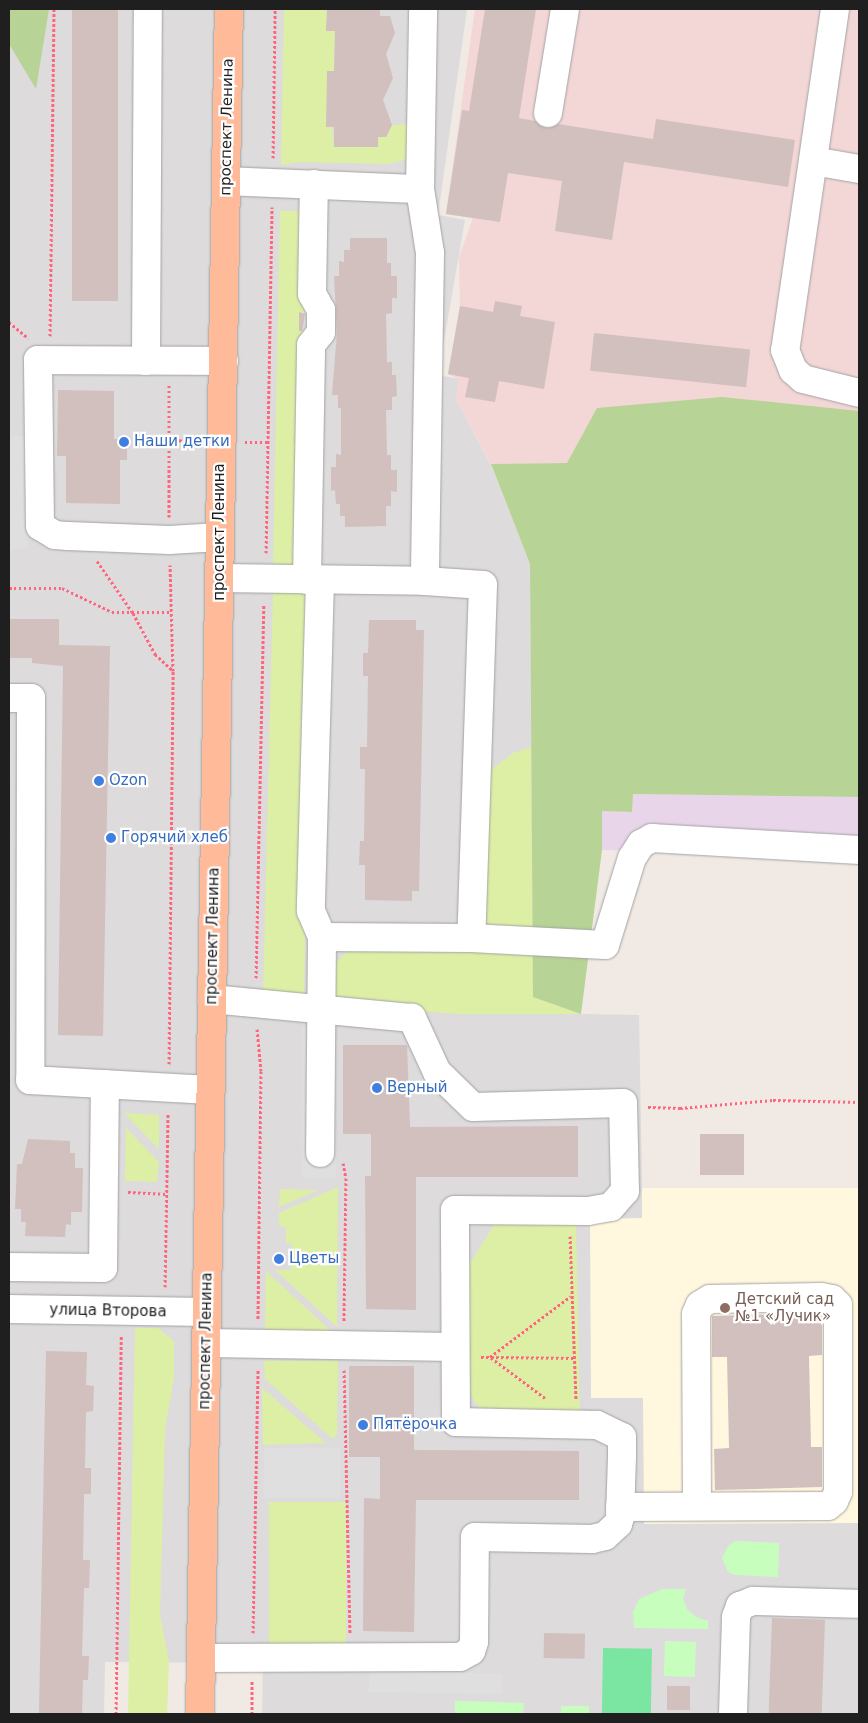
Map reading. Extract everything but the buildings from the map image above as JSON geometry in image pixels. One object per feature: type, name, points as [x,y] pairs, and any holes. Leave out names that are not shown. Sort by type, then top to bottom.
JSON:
[{"type":"main road","name":"проспект Ленина","points":[[200,1714],[229,9]]},
{"type":"street","points":[[148,9],[157,360]]},
{"type":"street","points":[[423,9],[420,189],[430,253],[425,580]]},
{"type":"street","points":[[548,113],[564,9]]},
{"type":"street","points":[[835,9],[787,334],[788,361],[802,379],[859,393]]},
{"type":"street","points":[[813,161],[859,168]]},
{"type":"street","points":[[226,181],[272,181],[420,189]]},
{"type":"street","points":[[314,184],[312,294],[321,310],[322,332],[310,345],[313,580],[311,911],[322,937],[320,1153]]},
{"type":"street","points":[[220,538],[169,540],[82,536],[50,533],[40,526],[38,519],[38,360],[224,361]]},
{"type":"street","points":[[220,578],[265,580],[425,580],[483,584],[471,938]]},
{"type":"street","points":[[9,698],[31,698],[20,796],[19,1081],[210,1090]]},
{"type":"street","points":[[322,937],[471,938],[604,945],[632,858],[641,844],[652,838],[859,850]]},
{"type":"street","points":[[201,1658],[460,1657],[471,1651],[474,1642],[476,1537],[592,1539],[605,1536],[618,1524],[622,1437],[605,1427],[578,1423],[456,1422],[455,1210],[570,1211],[611,1207],[624,1195],[623,1103],[473,1107],[437,1072],[412,1018],[321,1012],[212,999]]},
{"type":"street","points":[[9,1267],[103,1268],[105,1084]]},
{"type":"street","points":[[620,1507],[828,1506],[838,1492],[838,1305],[832,1299],[710,1299],[700,1305],[696,1314],[697,1506]]},
{"type":"street","name":"улица Второва","points":[[9,1309],[207,1312]]},
{"type":"street","points":[[206,1343],[455,1353]]},
{"type":"street","points":[[733,1714],[736,1617],[740,1606],[753,1601],[859,1604]]},
{"type":"path","points":[[50,361],[54,9]]},
{"type":"path","points":[[252,1714],[261,1071],[255,1004],[275,9]]},
{"type":"path","points":[[9,322],[17,326],[50,361]]},
{"type":"path","points":[[157,360],[169,540],[173,671],[164,1312]]},
{"type":"path","points":[[82,536],[133,613],[155,654],[173,671]]},
{"type":"path","points":[[9,588],[62,588],[112,612],[171,612]]},
{"type":"path","points":[[623,1103],[680,1108],[773,1100],[859,1102]]},
{"type":"path","points":[[570,1211],[573,1358],[578,1423]]},
{"type":"path","points":[[490,1357],[572,1296]]},
{"type":"path","points":[[116,1714],[121,1312]]},
{"type":"path","points":[[455,1353],[490,1357],[573,1358]]},
{"type":"path","points":[[490,1357],[578,1423]]},
{"type":"shaded area","points":[[9,9],[467,9],[438,215],[465,220],[438,375],[459,379],[456,399],[491,465],[530,564],[533,997],[581,1014],[639,1015],[642,1188],[859,1188],[859,1714],[262,1714],[263,1663],[105,1662],[104,1714],[9,1714]]},
{"type":"shaded area","points":[[475,9],[859,9],[859,482],[567,463],[491,464],[456,399],[459,379],[448,374],[460,306],[459,257],[473,218],[446,214]]},
{"type":"shaded area","points":[[9,436],[28,436],[28,549],[9,549]]},
{"type":"shaded area","points":[[632,794],[859,797],[859,854],[602,850],[602,811],[632,812]]},
{"type":"shaded area","points":[[302,1028],[336,1028],[336,1178],[302,1178]]},
{"type":"shaded area","name":"Детский сад №1 «Лучик»","points":[[642,1188],[859,1188],[859,1523],[644,1524],[643,1398],[591,1398],[590,1219],[642,1218]]},
{"type":"shaded area","points":[[264,1448],[340,1448],[340,1498],[264,1498]]},
{"type":"shaded area","points":[[369,1671],[502,1673],[502,1694],[369,1692]]},
{"type":"green space","points":[[9,9],[49,9],[36,89],[9,44]]},
{"type":"green space","points":[[284,9],[327,9],[326,31],[335,31],[334,71],[327,71],[334,146],[378,147],[378,137],[386,137],[392,125],[411,124],[405,160],[388,164],[299,162],[281,165]]},
{"type":"green space","points":[[280,211],[300,211],[300,289],[315,313],[299,313],[300,331],[315,331],[297,566],[273,565]]},
{"type":"green space","points":[[722,397],[859,411],[859,797],[633,794],[632,812],[602,811],[602,850],[581,1014],[533,997],[530,564],[491,464],[567,463],[597,408]]},
{"type":"green space","points":[[273,588],[304,591],[311,608],[304,999],[263,998]]},
{"type":"green space","points":[[531,747],[533,997],[581,1014],[459,1014],[335,1005],[336,963],[348,950],[486,950],[486,781],[492,769],[513,753]]},
{"type":"green space","points":[[124,1113],[159,1115],[159,1149]]},
{"type":"green space","points":[[126,1128],[159,1162],[157,1182],[125,1181]]},
{"type":"green space","points":[[338,1187],[337,1327],[275,1270],[291,1270],[292,1244],[286,1243],[286,1227],[279,1226],[279,1213]]},
{"type":"green space","points":[[280,1189],[318,1190],[279,1207]]},
{"type":"green space","points":[[494,1225],[576,1225],[580,1419],[484,1411],[475,1403],[470,1392],[467,1268]]},
{"type":"green space","points":[[266,1271],[332,1332],[265,1330]]},
{"type":"green space","points":[[135,1328],[158,1328],[174,1341],[174,1378],[165,1429],[160,1615],[169,1661],[167,1714],[128,1714]]},
{"type":"green space","points":[[264,1361],[338,1361],[337,1434],[333,1439],[265,1379]]},
{"type":"green space","points":[[262,1388],[326,1443],[263,1445]]},
{"type":"green space","points":[[269,1502],[346,1502],[346,1650],[269,1650]]},
{"type":"green space","points":[[736,1541],[779,1543],[778,1577],[735,1575],[728,1572],[722,1558],[729,1545]]},
{"type":"green space","points":[[663,1589],[686,1589],[683,1599],[687,1609],[696,1617],[708,1621],[708,1629],[634,1628],[633,1612],[639,1599]]},
{"type":"green space","points":[[665,1641],[696,1642],[695,1677],[664,1676]]},
{"type":"green space","points":[[603,1648],[652,1649],[651,1714],[602,1714]]},
{"type":"green space","points":[[455,1701],[524,1703],[523,1714],[455,1714]]},
{"type":"green space","points":[[561,1706],[589,1706],[589,1714],[561,1714]]},
{"type":"place","name":"Наши детки","points":[[124,442]]},
{"type":"place","name":"Ozon","points":[[99,781]]},
{"type":"place","name":"Горячий хлеб","points":[[111,838]]},
{"type":"place","name":"Верный","points":[[377,1088]]},
{"type":"place","name":"Цветы","points":[[279,1259]]},
{"type":"place","name":"Детский сад №1 «Лучик»","points":[[725,1308]]},
{"type":"place","name":"Пятёрочка","points":[[363,1425]]}]
